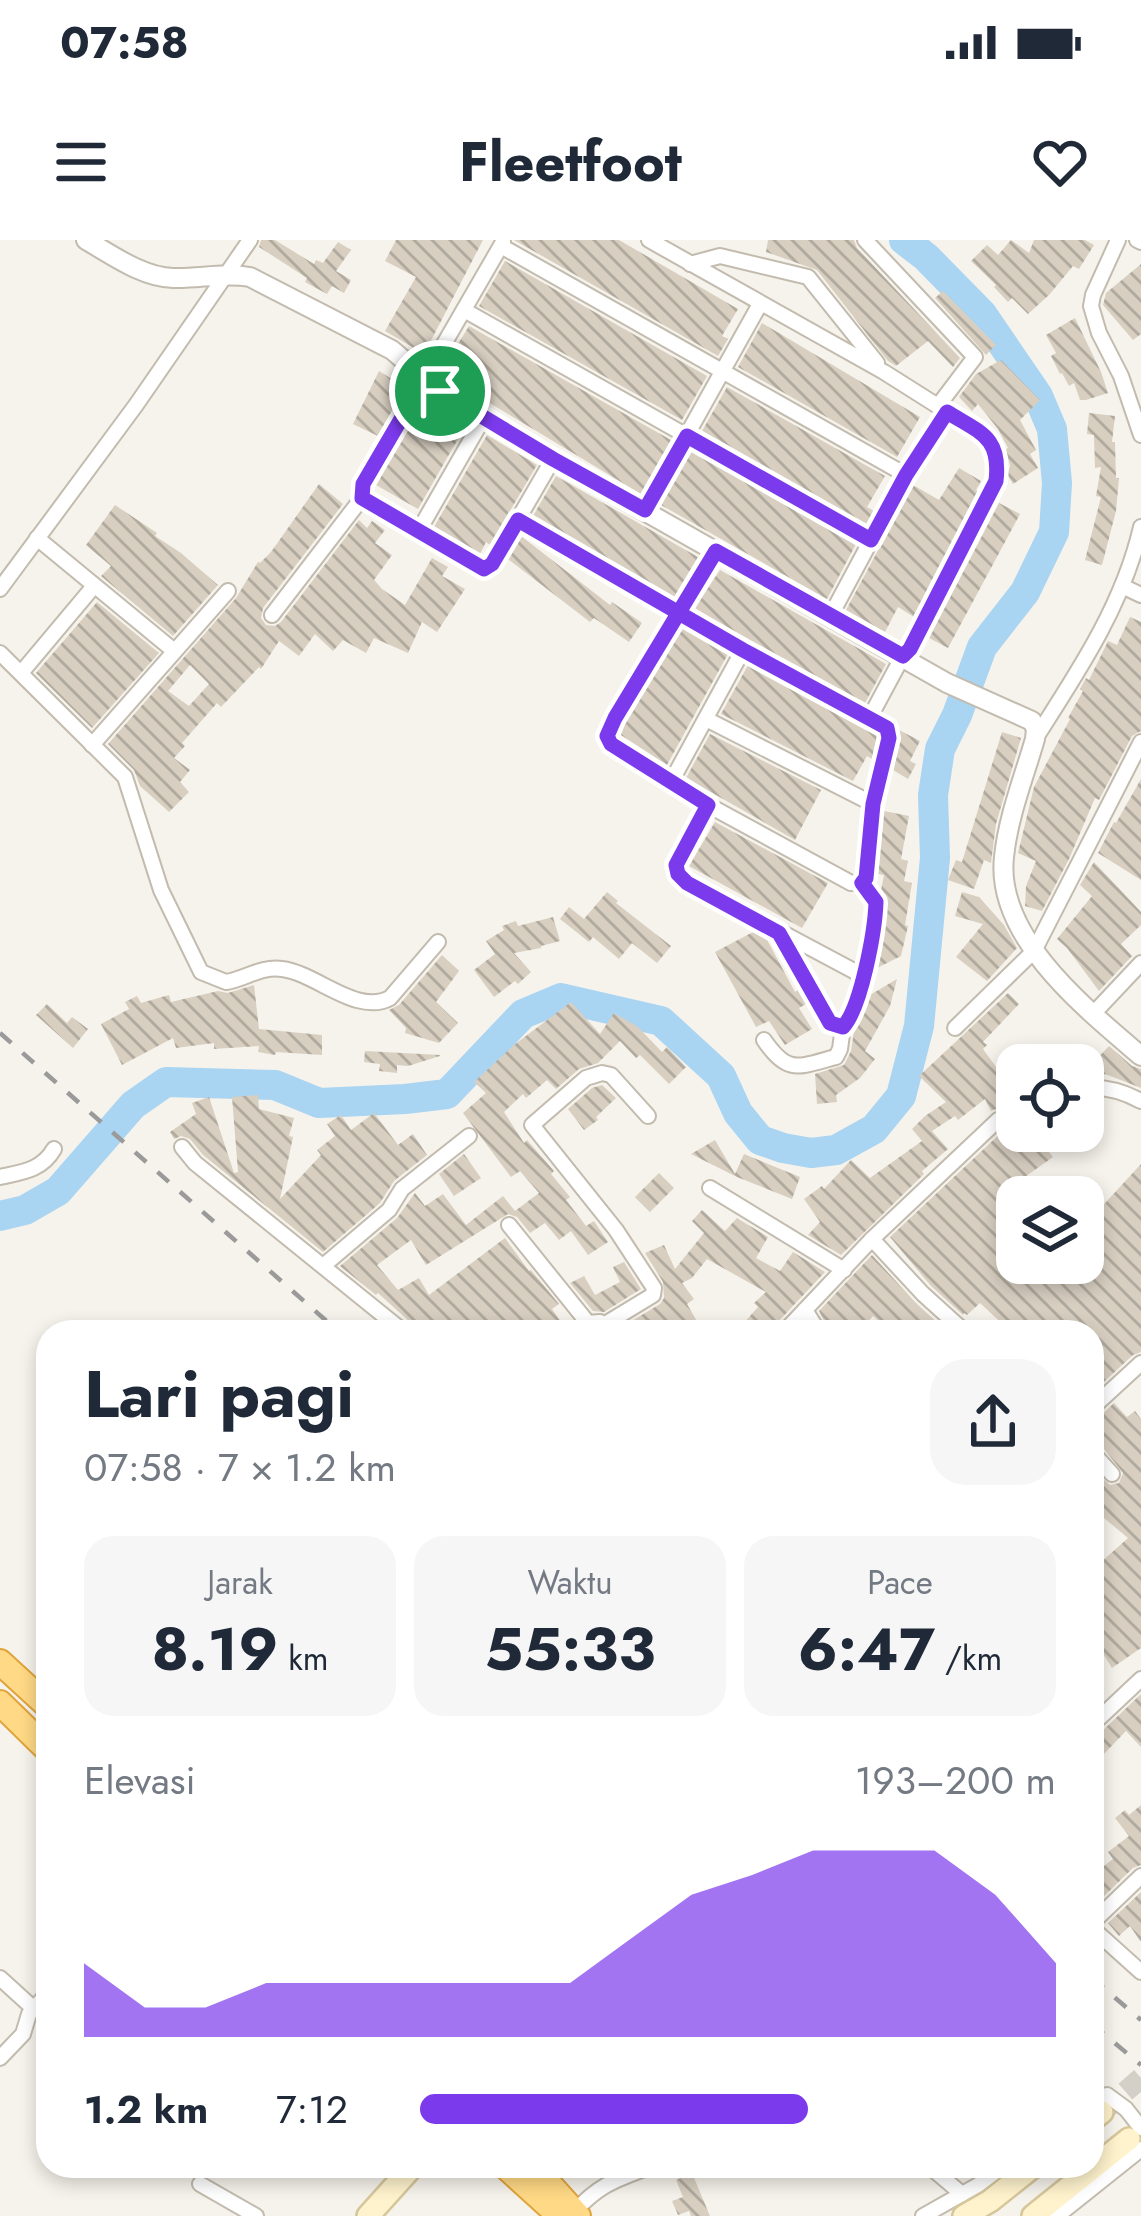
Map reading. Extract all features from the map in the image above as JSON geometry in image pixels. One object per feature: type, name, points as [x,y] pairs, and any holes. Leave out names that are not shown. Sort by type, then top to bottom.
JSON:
[{"type":"highway","points":[[0,1662],[36,1695]]},
{"type":"highway","points":[[0,1703],[36,1738]]},
{"type":"highway","points":[[520,2178],[560,2213]]},
{"type":"highway","points":[[542,2178],[560,2213]]},
{"type":"main road","points":[[1104,2163],[1137,2138]]},
{"type":"main road","points":[[368,2216],[401,2178]]},
{"type":"main road","points":[[963,2205],[989,2201],[1019,2178]]},
{"type":"main road","points":[[1033,2216],[1084,2178]]},
{"type":"street","points":[[86,240],[148,273],[168,278],[227,274],[250,278],[392,350],[440,391],[553,459],[947,683],[1032,721],[1035,740],[1004,857],[1008,908],[1034,951],[1093,1014],[1141,1056]]},
{"type":"street","points":[[0,589],[250,240]]},
{"type":"street","points":[[649,240],[884,372],[990,439],[996,451],[996,481],[869,719]]},
{"type":"street","points":[[831,615],[975,357],[865,240]]},
{"type":"street","points":[[1118,240],[1091,306],[1140,427]]},
{"type":"street","points":[[272,615],[362,498],[363,484],[503,243],[906,475]]},
{"type":"street","points":[[690,264],[720,256],[808,277],[884,372]]},
{"type":"street","points":[[645,510],[760,304]]},
{"type":"street","points":[[464,310],[871,540]]},
{"type":"street","points":[[418,532],[484,417]]},
{"type":"street","points":[[362,498],[484,569],[492,564],[553,459]]},
{"type":"street","points":[[518,520],[884,726],[889,732],[862,883]]},
{"type":"street","points":[[1035,740],[1089,656],[1132,563],[1141,527]]},
{"type":"street","points":[[38,538],[173,650]]},
{"type":"street","points":[[716,551],[607,736],[611,744],[708,805],[851,883],[862,883]]},
{"type":"street","points":[[21,673],[94,586]]},
{"type":"street","points":[[1122,586],[1141,595]]},
{"type":"street","points":[[92,745],[228,591]]},
{"type":"street","points":[[671,782],[743,650]]},
{"type":"street","points":[[0,652],[124,777],[161,890],[201,971],[208,976],[226,982],[280,968],[311,977],[354,999],[382,1002],[438,942]]},
{"type":"street","points":[[706,719],[873,804]]},
{"type":"street","points":[[955,1028],[1034,951],[1141,742]]},
{"type":"street","points":[[708,805],[676,865],[678,874],[857,973],[861,982]]},
{"type":"street","points":[[764,1040],[779,1061],[793,1066],[836,1057],[873,938],[876,902],[862,883]]},
{"type":"street","points":[[779,933],[830,1023],[843,1027]]},
{"type":"street","points":[[1093,1014],[1141,963]]},
{"type":"street","points":[[617,1320],[652,1295],[654,1288],[616,1230],[532,1126],[586,1078],[604,1072],[648,1116]]},
{"type":"street","points":[[1104,1088],[1141,1101]]},
{"type":"street","points":[[795,1320],[872,1239],[996,1122]]},
{"type":"street","points":[[322,1266],[389,1210],[402,1189],[469,1136]]},
{"type":"street","points":[[182,1148],[389,1320]]},
{"type":"street","points":[[0,1177],[44,1164],[54,1149]]},
{"type":"street","points":[[710,1188],[844,1270]]},
{"type":"street","points":[[509,1226],[586,1320]]},
{"type":"street","points":[[872,1239],[951,1320]]},
{"type":"street","points":[[805,1310],[811,1320]]},
{"type":"street","points":[[1104,1397],[1141,1363]]},
{"type":"street","points":[[1104,1465],[1112,1474]]},
{"type":"street","points":[[1104,1713],[1141,1678]]},
{"type":"street","points":[[1104,1913],[1141,1876]]},
{"type":"street","points":[[1104,1937],[1141,1972]]},
{"type":"street","points":[[0,1978],[33,2008]]},
{"type":"street","points":[[0,2058],[23,2034],[36,2005]]},
{"type":"street","points":[[1104,2099],[1107,2095],[1126,2109],[1137,2138],[1104,2170]]},
{"type":"street","points":[[560,2213],[620,2178]]},
{"type":"street","points":[[939,2178],[963,2205]]},
{"type":"street","points":[[923,2216],[963,2205],[988,2178]]},
{"type":"street","points":[[1057,2216],[1096,2178]]},
{"type":"street","points":[[200,2184],[256,2216]]},
{"type":"building","points":[[261,240],[275,240],[314,264],[316,260],[323,263],[338,242],[351,250],[336,271],[351,280],[344,293],[332,286],[327,294],[259,247]]},
{"type":"building","points":[[396,240],[483,240],[424,354],[385,331],[416,277],[385,261]]},
{"type":"building","points":[[514,240],[619,240],[738,309],[722,336],[728,339],[718,356]]},
{"type":"building","points":[[768,240],[854,240],[960,358],[953,367],[928,341],[896,366],[817,270],[766,252]]},
{"type":"building","points":[[1011,240],[1029,253],[1034,240],[1085,240],[1094,245],[1079,269],[1073,266],[1028,314],[1012,298],[1008,302],[971,261],[987,245],[998,255]]},
{"type":"building","points":[[505,261],[707,376],[682,420],[479,306]]},
{"type":"building","points":[[1141,264],[1141,334],[1133,340],[1103,305],[1106,293]]},
{"type":"building","points":[[943,291],[996,345],[986,355],[935,298]]},
{"type":"building","points":[[1075,318],[1108,393],[1086,400],[1080,400],[1074,383],[1069,386],[1060,374],[1046,335]]},
{"type":"building","points":[[762,323],[920,417],[897,457],[738,367]]},
{"type":"building","points":[[469,326],[671,440],[641,494],[440,373]]},
{"type":"building","points":[[1001,360],[1040,400],[1020,420],[1036,450],[1030,454],[1038,468],[1013,484],[1007,474],[1008,448],[998,429],[978,404],[972,411],[959,397],[976,374]]},
{"type":"building","points":[[379,371],[406,388],[378,436],[353,424]]},
{"type":"building","points":[[727,387],[885,476],[867,507],[874,511],[867,525],[702,431]]},
{"type":"building","points":[[426,397],[467,423],[418,509],[376,485]]},
{"type":"building","points":[[1089,413],[1115,416],[1112,442],[1119,478],[1102,565],[1085,560],[1101,497],[1096,496],[1101,467],[1095,468],[1094,435],[1087,434]]},
{"type":"building","points":[[487,435],[537,465],[480,554],[434,527]]},
{"type":"building","points":[[691,451],[856,544],[827,599],[661,505]]},
{"type":"building","points":[[959,468],[981,481],[979,492],[914,617],[898,607],[885,632],[846,610],[913,485],[939,500]]},
{"type":"building","points":[[556,476],[698,557],[674,597],[533,516]]},
{"type":"building","points":[[319,484],[343,504],[263,608],[261,618],[266,625],[281,622],[359,520],[367,528],[372,521],[385,530],[375,543],[392,555],[374,580],[405,605],[432,558],[448,567],[442,576],[465,589],[437,632],[422,622],[408,653],[374,638],[366,653],[343,640],[333,651],[315,634],[299,656],[279,641],[261,669],[221,707],[217,703],[182,743],[185,746],[174,758],[190,770],[180,782],[189,792],[169,812],[140,786],[134,770],[108,744],[271,552]],"holes":[[[190,665],[209,684],[189,706],[168,691]]]},
{"type":"building","points":[[999,503],[1020,514],[948,648],[929,638]]},
{"type":"building","points":[[115,505],[157,533],[218,585],[173,636],[101,576],[111,566],[86,545]]},
{"type":"building","points":[[521,536],[610,605],[642,623],[629,642],[594,618],[590,622],[508,559]]},
{"type":"building","points":[[720,570],[886,664],[865,703],[694,609]]},
{"type":"building","points":[[97,602],[159,653],[92,728],[36,673]]},
{"type":"building","points":[[1130,617],[1141,622],[1141,731],[1132,736],[1099,800],[1095,798],[1042,911],[1025,906],[1026,886],[1036,861],[1018,853],[1034,787],[1086,678],[1089,680],[1108,641],[1117,645]]},
{"type":"building","points":[[682,628],[728,654],[667,765],[621,735]]},
{"type":"building","points":[[748,665],[877,735],[872,759],[867,756],[853,781],[721,714]]},
{"type":"building","points":[[899,730],[920,741],[908,779],[893,770]]},
{"type":"building","points":[[1002,732],[1021,738],[996,824],[991,863],[984,860],[974,889],[948,880],[956,860],[962,862]]},
{"type":"building","points":[[710,734],[821,790],[795,840],[686,778]]},
{"type":"building","points":[[1141,779],[1141,880],[1098,853]]},
{"type":"building","points":[[884,811],[909,816],[901,859],[908,861],[904,881],[912,883],[901,956],[877,968],[887,903],[881,890],[884,875],[878,874]]},
{"type":"building","points":[[715,822],[828,883],[802,928],[689,866]]},
{"type":"building","points":[[1094,862],[1141,912],[1141,925],[1121,944],[1132,956],[1099,991],[1057,939],[1092,896],[1080,885]]},
{"type":"building","points":[[607,892],[671,946],[657,963],[632,943],[619,959],[593,937],[589,942],[560,919],[569,907],[584,919]]},
{"type":"building","points":[[962,892],[979,897],[1017,948],[987,981],[956,957],[983,924],[955,916]]},
{"type":"building","points":[[553,917],[560,941],[514,953],[531,972],[494,997],[474,970],[495,954],[486,941],[504,930],[502,926]]},
{"type":"building","points":[[755,931],[765,936],[806,1004],[799,1008],[812,1029],[785,1045],[769,1021],[756,1027],[715,952]]},
{"type":"building","points":[[442,955],[459,971],[436,1002],[458,1023],[439,1043],[405,1033],[406,1028],[389,1010],[399,1005]]},
{"type":"building","points":[[897,979],[890,1006],[865,1051],[875,1059],[860,1078],[836,1095],[837,1102],[817,1104],[815,1074],[844,1065],[870,995]]},
{"type":"building","points":[[254,985],[259,1029],[322,1035],[322,1055],[275,1055],[258,1052],[259,1046],[214,1049],[214,1043],[176,1048],[173,1038],[122,1065],[101,1024],[129,1009],[125,1002],[137,996],[141,1003],[169,995],[171,1002]]},
{"type":"building","points":[[1008,993],[1019,1004],[983,1042],[996,1067],[996,1109],[991,1111],[985,1099],[958,1120],[955,1116],[932,1131],[948,1149],[841,1255],[808,1235],[820,1222],[804,1199],[824,1189],[851,1160],[870,1178],[922,1141],[912,1129],[946,1102],[919,1076]]},
{"type":"building","points":[[571,1002],[600,1034],[614,1013],[638,1027],[662,1052],[667,1047],[686,1067],[669,1084],[620,1041],[598,1063],[579,1069],[556,1089],[547,1080],[504,1112],[524,1143],[527,1140],[554,1171],[551,1174],[570,1197],[566,1200],[586,1226],[594,1221],[608,1242],[588,1255],[571,1231],[559,1240],[545,1223],[530,1233],[517,1217],[508,1214],[426,1265],[411,1240],[377,1265],[398,1290],[419,1278],[429,1295],[505,1238],[559,1304],[552,1309],[560,1320],[408,1320],[340,1266],[397,1218],[415,1193],[425,1206],[443,1194],[466,1225],[503,1196],[515,1211],[539,1193],[520,1171],[511,1177],[463,1113],[486,1093],[474,1082]]},
{"type":"building","points":[[47,1004],[67,1023],[72,1017],[88,1029],[73,1048],[36,1015]]},
{"type":"building","points":[[1109,1046],[1141,1069],[1141,1088],[1104,1074],[1104,1051]]},
{"type":"building","points":[[365,1051],[440,1056],[397,1065],[397,1073],[379,1071],[380,1064],[364,1062]]},
{"type":"building","points":[[602,1085],[616,1098],[584,1130],[568,1109]]},
{"type":"building","points":[[258,1095],[259,1109],[294,1118],[280,1199],[321,1155],[317,1150],[335,1136],[327,1124],[341,1115],[351,1130],[374,1113],[398,1145],[413,1134],[427,1155],[323,1252],[203,1155],[190,1139],[174,1139],[170,1132],[196,1114],[192,1103],[209,1097],[234,1173],[238,1172],[232,1097]]},
{"type":"building","points":[[996,1138],[996,1152],[1049,1152],[1053,1157],[1026,1176],[996,1176],[996,1284],[1104,1284],[1104,1204],[1141,1164],[1141,1352],[1104,1382],[1104,1320],[998,1320],[980,1303],[963,1315],[890,1237]]},
{"type":"building","points":[[715,1140],[735,1174],[744,1154],[800,1177],[792,1199],[737,1177],[691,1154]]},
{"type":"building","points":[[464,1154],[481,1178],[454,1196],[439,1174]]},
{"type":"building","points":[[659,1173],[674,1188],[650,1212],[635,1197]]},
{"type":"building","points":[[702,1210],[725,1231],[737,1218],[768,1237],[756,1258],[780,1271],[793,1252],[825,1272],[780,1320],[747,1320],[766,1292],[707,1259],[682,1283],[694,1299],[687,1304],[696,1320],[634,1320],[664,1298],[663,1282],[645,1253],[664,1245],[675,1269],[704,1233],[692,1221]]},
{"type":"building","points":[[872,1255],[934,1320],[878,1320],[873,1316],[870,1320],[824,1320],[819,1311]]},
{"type":"building","points":[[624,1262],[641,1289],[604,1312],[593,1311],[570,1283],[584,1276],[595,1295],[620,1282],[613,1267]]},
{"type":"building","points":[[1114,1403],[1127,1417],[1135,1411],[1141,1419],[1141,1648],[1112,1668],[1104,1655],[1104,1560],[1128,1538],[1104,1518],[1104,1480],[1110,1485],[1119,1483],[1123,1473],[1104,1449],[1104,1412]]},
{"type":"building","points":[[1141,1694],[1141,1747],[1126,1731],[1104,1754],[1104,1729]]},
{"type":"building","points":[[1141,1805],[1141,1865],[1104,1896],[1104,1866],[1113,1859],[1108,1852],[1129,1836],[1115,1818],[1125,1810],[1129,1815]]},
{"type":"building","points":[[1141,1892],[1141,1942],[1130,1926],[1119,1936],[1108,1923]]},
{"type":"building","points":[[694,2178],[710,2216],[691,2216],[689,2211],[678,2215],[672,2201],[683,2197],[676,2180]]},
{"type":"waterway","points":[[0,1216],[25,1210],[58,1191],[133,1105],[166,1082],[275,1085],[319,1103],[447,1094],[523,1014],[561,998],[661,1021],[721,1076],[738,1113],[760,1140],[811,1153],[836,1150],[874,1129],[901,1096],[919,1026],[940,749],[982,647],[1025,592],[1054,532],[1057,483],[1052,429],[1038,396],[982,314],[904,240]]},
{"type":"tunnel","points":[[1104,2110],[1141,2078]]},
{"type":"railway","points":[[0,1033],[325,1320]]},
{"type":"railway","points":[[1104,1988],[1141,2020]]},
{"type":"railway","points":[[1104,2034],[1141,2065]]},
{"type":"route","points":[[440,391],[425,378],[363,484],[362,498],[484,569],[492,564],[518,520],[678,610],[743,650],[887,728],[862,883],[876,902],[873,938],[849,1023],[843,1027],[830,1023],[779,933],[678,874],[676,865],[708,805],[611,744],[607,736],[678,610],[716,551],[903,656],[996,481],[996,451],[990,439],[947,412],[871,540],[687,436],[645,510],[440,391]]}]
